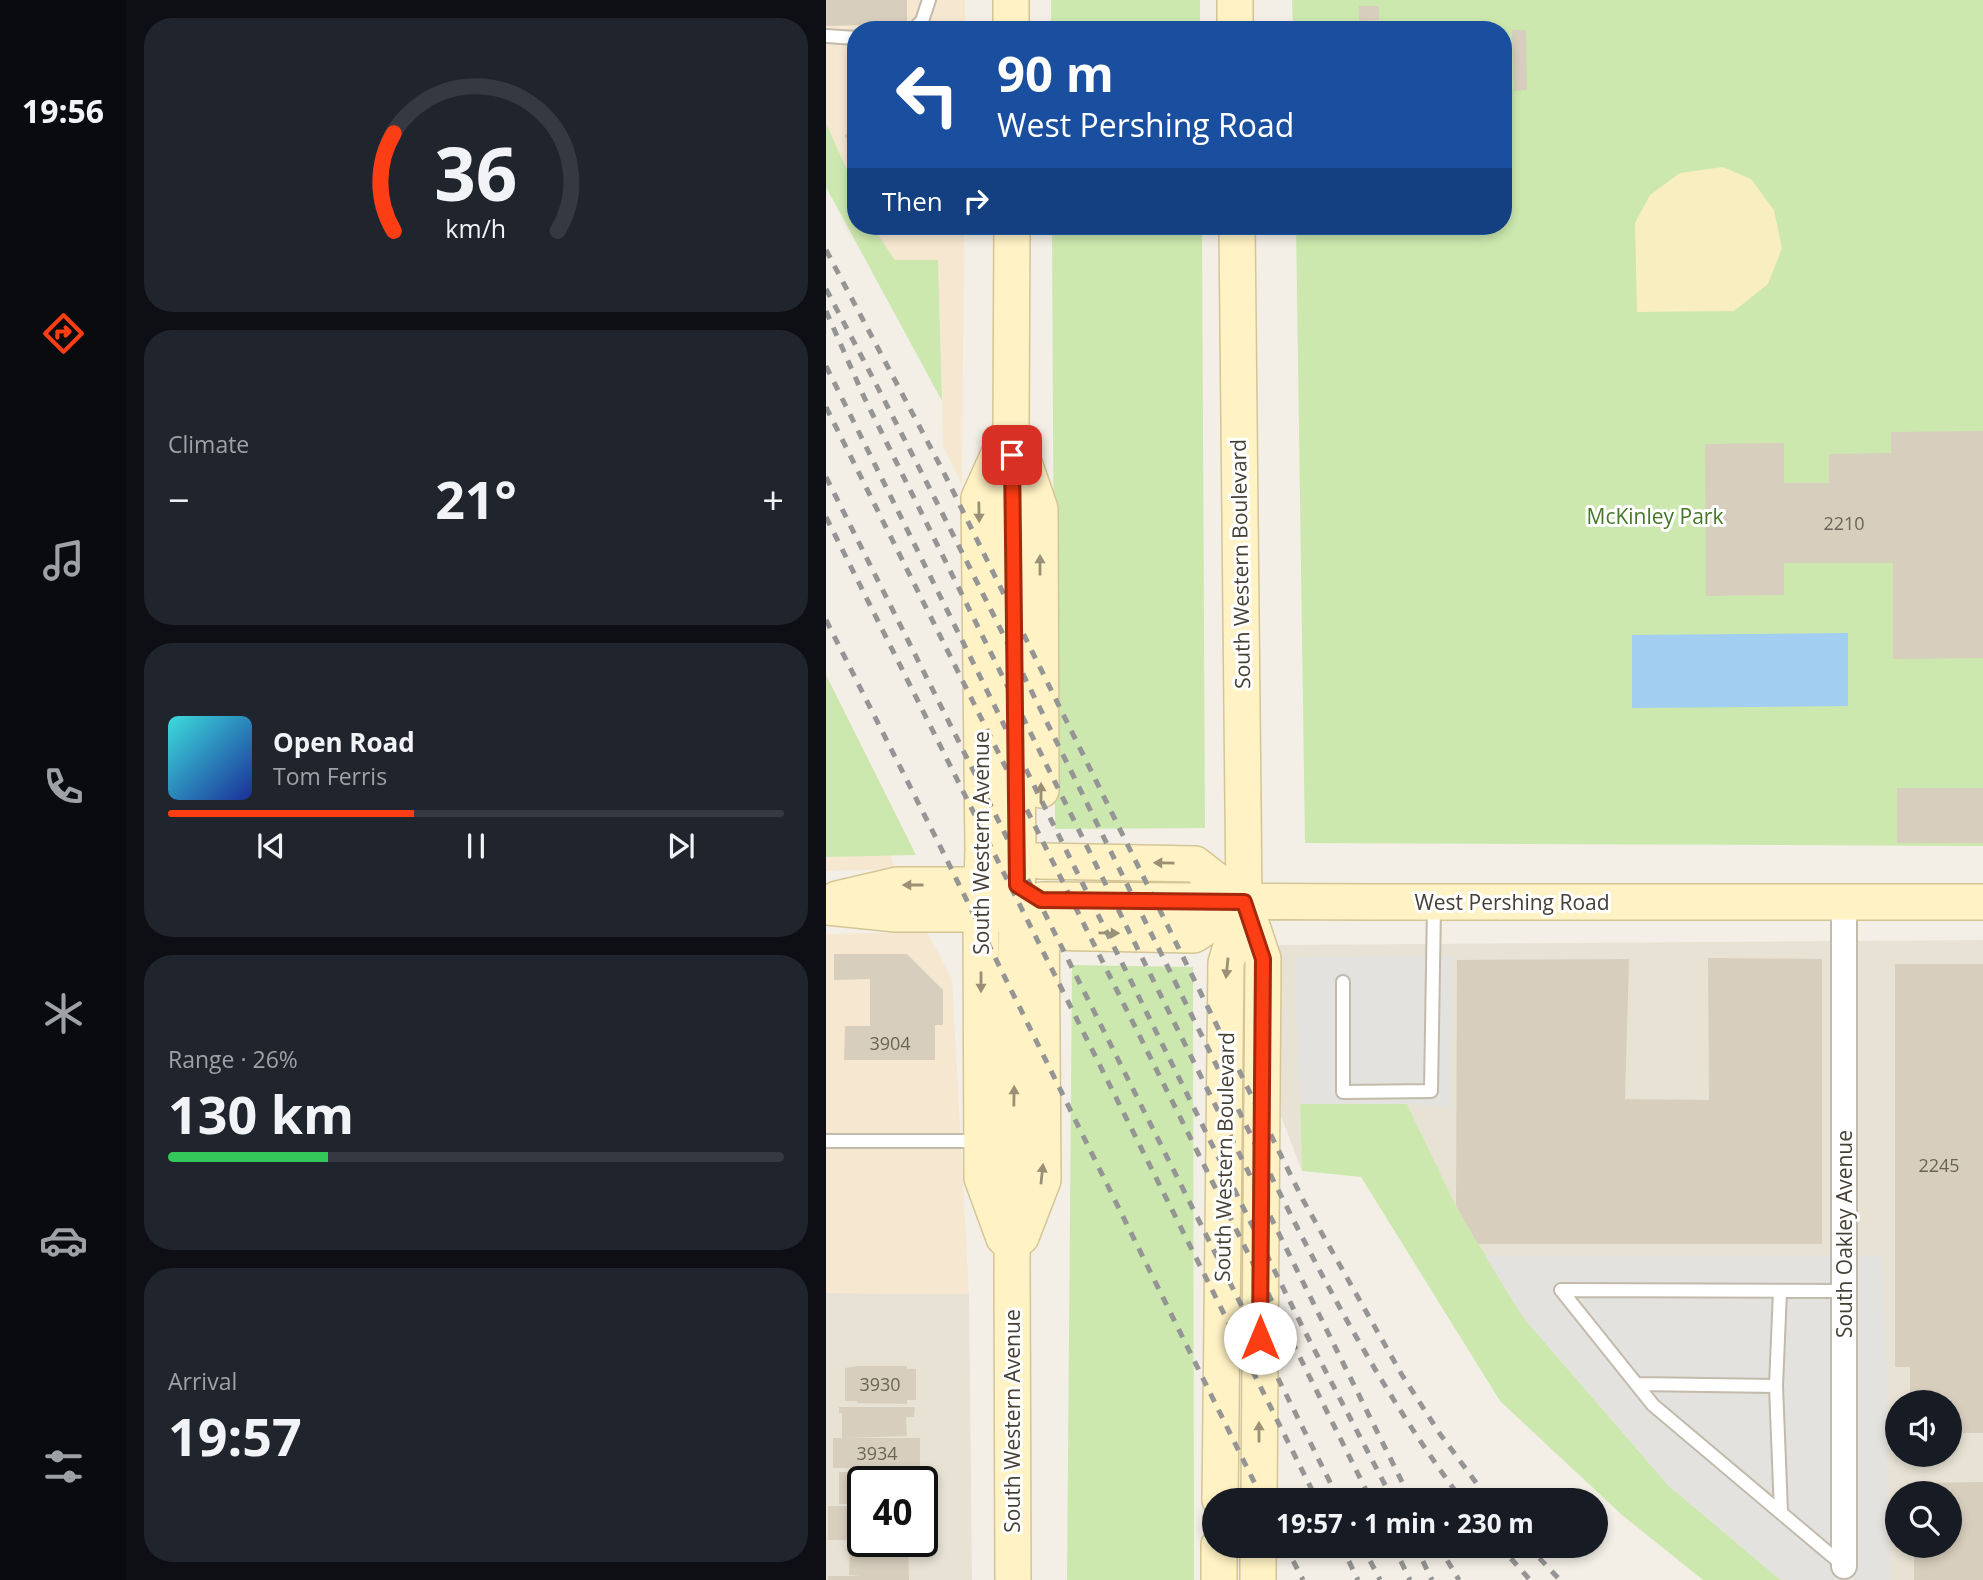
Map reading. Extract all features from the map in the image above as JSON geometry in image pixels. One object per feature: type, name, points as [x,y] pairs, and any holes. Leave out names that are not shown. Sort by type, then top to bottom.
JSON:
[{"type":"main road","points":[[1011,0],[1011,21]]},
{"type":"main road","points":[[1235,0],[1235,21]]},
{"type":"main road","name":"South Western Avenue","points":[[1012,235],[1012,427],[1043,1180],[1012,1262]]},
{"type":"main road","name":"South Western Boulevard","points":[[1220,1488],[1226,963],[1244,902],[1237,235]]},
{"type":"main road","name":"South Western Avenue","points":[[1012,427],[979,498],[983,850],[981,899],[998,1141],[1012,1262],[1013,1580]]},
{"type":"main road","points":[[826,907],[896,914],[981,899],[1031,898],[1195,864],[1244,902],[1194,935],[1031,898]]},
{"type":"main road","points":[[826,902],[897,885],[981,899]]},
{"type":"main road","name":"South Western Avenue","points":[[998,1141],[1031,898]]},
{"type":"main road","name":"South Western Boulevard","points":[[1244,902],[1263,959],[1259,1488]]},
{"type":"main road","name":"West Pershing Road","points":[[1244,902],[1983,902]]},
{"type":"main road","points":[[1219,1558],[1219,1580]]},
{"type":"main road","points":[[1258,1558],[1258,1580]]},
{"type":"street","name":"South Oakley Avenue","points":[[1844,902],[1844,1566]]},
{"type":"lane","points":[[921,21],[929,0]]},
{"type":"lane","points":[[826,36],[847,37]]},
{"type":"lane","points":[[1343,982],[1343,1092],[1431,1091],[1434,902]]},
{"type":"lane","points":[[826,1141],[998,1141]]},
{"type":"lane","points":[[1844,1291],[1561,1290],[1653,1405],[1844,1566]]},
{"type":"lane","points":[[1780,1291],[1776,1386],[1781,1513]]},
{"type":"lane","points":[[1636,1384],[1776,1386]]},
{"type":"shaded area","points":[[826,0],[965,0],[965,21],[847,21],[847,170],[826,123]]},
{"type":"shaded area","points":[[878,235],[964,235],[962,485],[943,446],[938,260],[895,260]]},
{"type":"shaded area","points":[[890,855],[896,869],[826,871],[826,857]]},
{"type":"shaded area","points":[[927,932],[952,979],[969,1294],[826,1293],[826,934]]},
{"type":"shaded area","points":[[1983,940],[1983,1580],[1781,1580],[1523,1317],[1456,1206],[1407,1104],[1300,1104],[1302,1171],[1281,1116],[1279,945]]},
{"type":"shaded area","points":[[1452,956],[1451,1107],[1407,1104],[1300,1104],[1295,957]]},
{"type":"shaded area","points":[[1485,1256],[1883,1256],[1885,1467],[1888,1467],[1889,1481],[1885,1481],[1885,1558],[1890,1558],[1891,1580],[1781,1580],[1669,1486],[1523,1317]]},
{"type":"shaded area","points":[[826,1293],[969,1294],[972,1580],[826,1580]]},
{"type":"green space","points":[[1051,0],[1200,0],[1200,21],[1051,21]]},
{"type":"green space","name":"McKinley Park","points":[[1292,0],[1983,0],[1983,846],[1305,843],[1296,235],[1512,235],[1512,21],[1293,21]]},
{"type":"green space","points":[[826,123],[847,170],[847,226],[826,187]]},
{"type":"green space","points":[[852,235],[878,235],[895,260],[938,260],[942,401]]},
{"type":"green space","points":[[1052,235],[1202,235],[1205,828],[1055,829]]},
{"type":"green space","points":[[826,675],[916,855],[826,857]]},
{"type":"green space","points":[[1072,965],[1193,967],[1194,1580],[1067,1580]]},
{"type":"green space","points":[[1300,1104],[1407,1104],[1456,1206],[1523,1317],[1669,1486],[1781,1580],[1703,1580],[1622,1515],[1608,1502],[1608,1488],[1593,1488],[1500,1401],[1361,1177],[1302,1171]]},
{"type":"sand","points":[[1723,167],[1751,179],[1774,210],[1782,248],[1768,284],[1734,311],[1637,312],[1635,223],[1650,195],[1680,173]]},
{"type":"water","points":[[1848,633],[1848,706],[1632,708],[1632,635]]},
{"type":"building","points":[[826,0],[907,0],[907,21],[847,21],[847,25],[826,26]]},
{"type":"building","points":[[1359,6],[1379,6],[1379,20],[1359,21]]},
{"type":"building","points":[[1512,30],[1526,30],[1527,90],[1514,91]]},
{"type":"building","points":[[1983,431],[1983,658],[1893,659],[1893,563],[1784,563],[1784,595],[1706,596],[1705,444],[1784,443],[1784,483],[1829,483],[1829,454],[1891,453],[1891,432]]},
{"type":"building","points":[[1897,788],[1983,788],[1983,843],[1897,843]]},
{"type":"building","points":[[834,954],[907,954],[943,990],[943,1025],[935,1025],[935,1060],[844,1060],[845,1026],[870,1026],[870,979],[834,980]]},
{"type":"building","points":[[1708,958],[1822,959],[1822,1244],[1478,1244],[1456,1206],[1457,960],[1629,959],[1625,1099],[1709,1100]]},
{"type":"building","points":[[1895,964],[1983,964],[1983,1433],[1962,1433],[1962,1390],[1910,1390],[1910,1367],[1895,1367]]},
{"type":"building","points":[[907,1366],[907,1369],[916,1369],[916,1400],[907,1400],[907,1404],[845,1401],[845,1368]]},
{"type":"building","points":[[839,1407],[915,1407],[914,1417],[906,1417],[907,1436],[847,1438],[920,1438],[920,1466],[833,1468],[833,1438],[842,1438],[842,1413],[839,1413]]},
{"type":"building","points":[[839,1472],[847,1472],[847,1504],[839,1504]]},
{"type":"building","points":[[1962,1482],[1983,1482],[1983,1580],[1914,1580],[1914,1558],[1962,1558]]},
{"type":"building","points":[[828,1506],[847,1506],[847,1540],[828,1540]]},
{"type":"building","points":[[850,1557],[908,1557],[909,1580],[828,1580],[828,1576],[861,1576],[849,1575]]},
{"type":"railway","points":[[826,250],[943,471],[1303,1200],[1402,1375],[1440,1434],[1480,1488]]},
{"type":"railway","points":[[826,289],[967,562],[1318,1266],[1385,1386],[1453,1488]]},
{"type":"railway","points":[[826,311],[864,397],[1405,1488]]},
{"type":"railway","points":[[826,366],[1303,1328],[1387,1488]]},
{"type":"railway","points":[[826,407],[1365,1488]]},
{"type":"railway","points":[[826,477],[1333,1488]]},
{"type":"railway","points":[[826,517],[1311,1488]]},
{"type":"railway","points":[[826,620],[1257,1488]]},
{"type":"railway","points":[[1292,1558],[1303,1580]]},
{"type":"railway","points":[[1347,1558],[1358,1580]]},
{"type":"railway","points":[[1369,1558],[1380,1580]]},
{"type":"railway","points":[[1399,1558],[1410,1580]]},
{"type":"railway","points":[[1421,1558],[1432,1580]]},
{"type":"railway","points":[[1446,1558],[1459,1580]]},
{"type":"railway","points":[[1511,1558],[1530,1580]]},
{"type":"railway","points":[[1539,1558],[1560,1580]]},
{"type":"route","points":[[1012,455],[1017,885],[1041,900],[1244,902],[1263,959],[1260,1338]]}]
